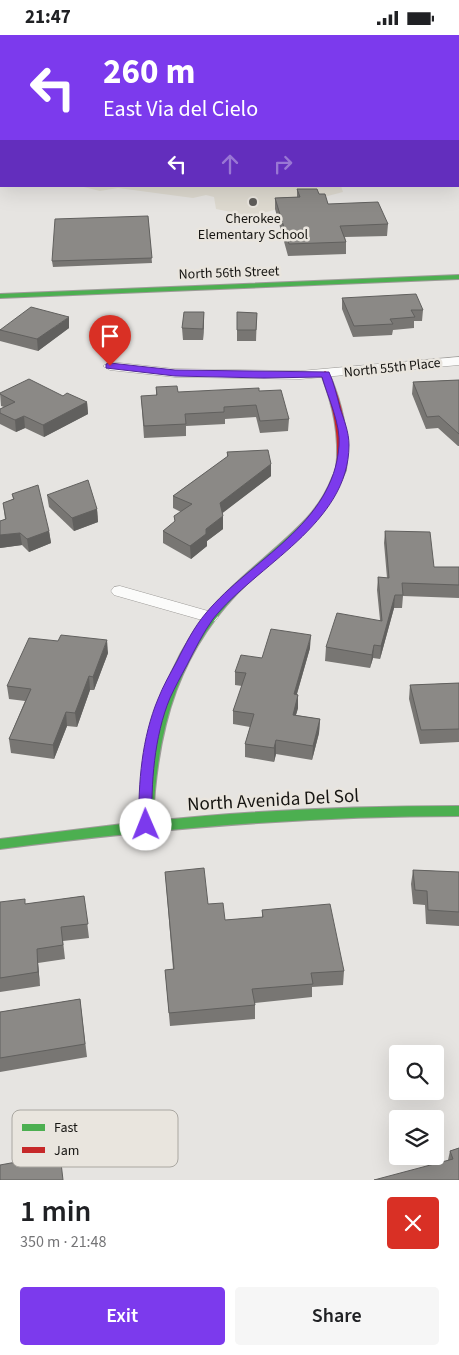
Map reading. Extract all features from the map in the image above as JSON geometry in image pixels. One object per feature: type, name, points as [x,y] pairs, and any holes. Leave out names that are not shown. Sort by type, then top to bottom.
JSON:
[{"type":"street","name":"North 56th Street","points":[[0,296],[459,277]]},
{"type":"street","name":"North 55th Place","points":[[110,366],[183,373],[264,376],[325,374],[459,361]]},
{"type":"street","points":[[146,825],[145,794],[151,744],[164,699],[192,642],[209,617],[242,583],[297,536],[331,492],[340,470],[344,445],[342,427],[325,374]]},
{"type":"street","points":[[120,591],[209,617]]},
{"type":"street","name":"North Avenida Del Sol","points":[[0,845],[146,825],[294,813],[459,811]]},
{"type":"shaded area","name":"Cherokee Elementary School","points":[[84,187],[341,187],[343,192],[259,214],[246,215],[216,209],[214,197],[206,195],[193,198],[118,188],[100,191]]},
{"type":"building","points":[[297,189],[317,189],[319,194],[325,194],[328,204],[378,202],[388,224],[340,226],[346,242],[289,244],[275,198],[300,197]]},
{"type":"building","points":[[148,216],[152,258],[52,261],[55,219]]},
{"type":"building","points":[[416,294],[423,310],[411,310],[415,317],[390,319],[393,324],[354,326],[342,298]]},
{"type":"building","points":[[31,307],[69,317],[37,339],[0,330]]},
{"type":"building","points":[[184,312],[204,312],[203,329],[182,328]]},
{"type":"building","points":[[237,312],[257,313],[256,330],[237,330]]},
{"type":"building","points":[[29,379],[63,396],[67,393],[87,402],[43,425],[24,416],[15,420],[0,413],[0,409],[15,402],[0,393]]},
{"type":"building","points":[[459,380],[459,434],[439,416],[427,417],[413,382]]},
{"type":"building","points":[[177,386],[178,392],[259,388],[259,391],[281,390],[289,419],[260,421],[256,405],[224,407],[224,412],[185,414],[186,424],[144,426],[141,396],[157,395],[156,387]]},
{"type":"building","points":[[268,450],[271,464],[220,503],[223,516],[206,529],[206,534],[190,546],[163,531],[175,521],[174,516],[192,504],[173,496],[228,456],[227,452]]},
{"type":"building","points":[[88,480],[97,509],[72,518],[47,495]]},
{"type":"building","points":[[38,485],[49,531],[27,539],[20,533],[0,535],[0,521],[6,519],[3,503],[14,499],[12,494]]},
{"type":"building","points":[[385,531],[430,532],[434,567],[459,567],[459,585],[402,583],[403,595],[395,595],[381,646],[374,645],[372,655],[326,647],[337,613],[382,621],[378,577],[389,578]]},
{"type":"building","points":[[271,629],[311,635],[294,694],[298,695],[293,715],[320,719],[313,746],[276,740],[274,748],[245,744],[254,714],[233,711],[246,673],[235,672],[241,655],[262,658]]},
{"type":"building","points":[[61,635],[107,640],[93,677],[89,676],[75,713],[66,712],[53,745],[9,739],[31,689],[7,686],[29,638],[58,641]]},
{"type":"building","points":[[459,683],[459,729],[421,730],[410,685]]},
{"type":"building","points":[[204,868],[208,904],[223,903],[225,920],[263,917],[262,910],[330,904],[344,971],[311,973],[313,984],[252,989],[255,1005],[169,1013],[165,970],[174,969],[165,872]]},
{"type":"building","points":[[413,870],[459,872],[459,912],[428,910],[427,891],[415,890]]},
{"type":"building","points":[[84,896],[88,924],[61,927],[63,945],[37,949],[38,972],[0,978],[0,902],[25,899],[25,904]]},
{"type":"building","points":[[80,999],[85,1044],[0,1058],[0,1012]]},
{"type":"building","points":[[459,1148],[459,1180],[374,1180],[430,1165],[444,1165],[444,1161],[453,1159],[450,1151]]},
{"type":"building","points":[[12,1163],[12,1167],[62,1167],[63,1180],[0,1180],[0,1165]]},
{"type":"traffic: fast","points":[[0,296],[459,277]]},
{"type":"traffic: fast","points":[[146,825],[152,756],[159,723],[169,691],[182,661],[199,632],[220,605],[313,518],[324,503],[341,470]]},
{"type":"traffic: fast","points":[[0,844],[229,819],[344,812],[459,811]]},
{"type":"traffic: jam","points":[[325,374],[334,399],[342,432],[341,470]]},
{"type":"place","name":"Cherokee Elementary School","points":[[253,202]]},
{"type":"route","points":[[110,366],[175,373],[264,376],[325,374],[342,427],[344,445],[340,470],[331,492],[316,514],[297,536],[223,601],[209,617],[192,642],[164,699],[151,744],[145,794],[146,825]]}]
